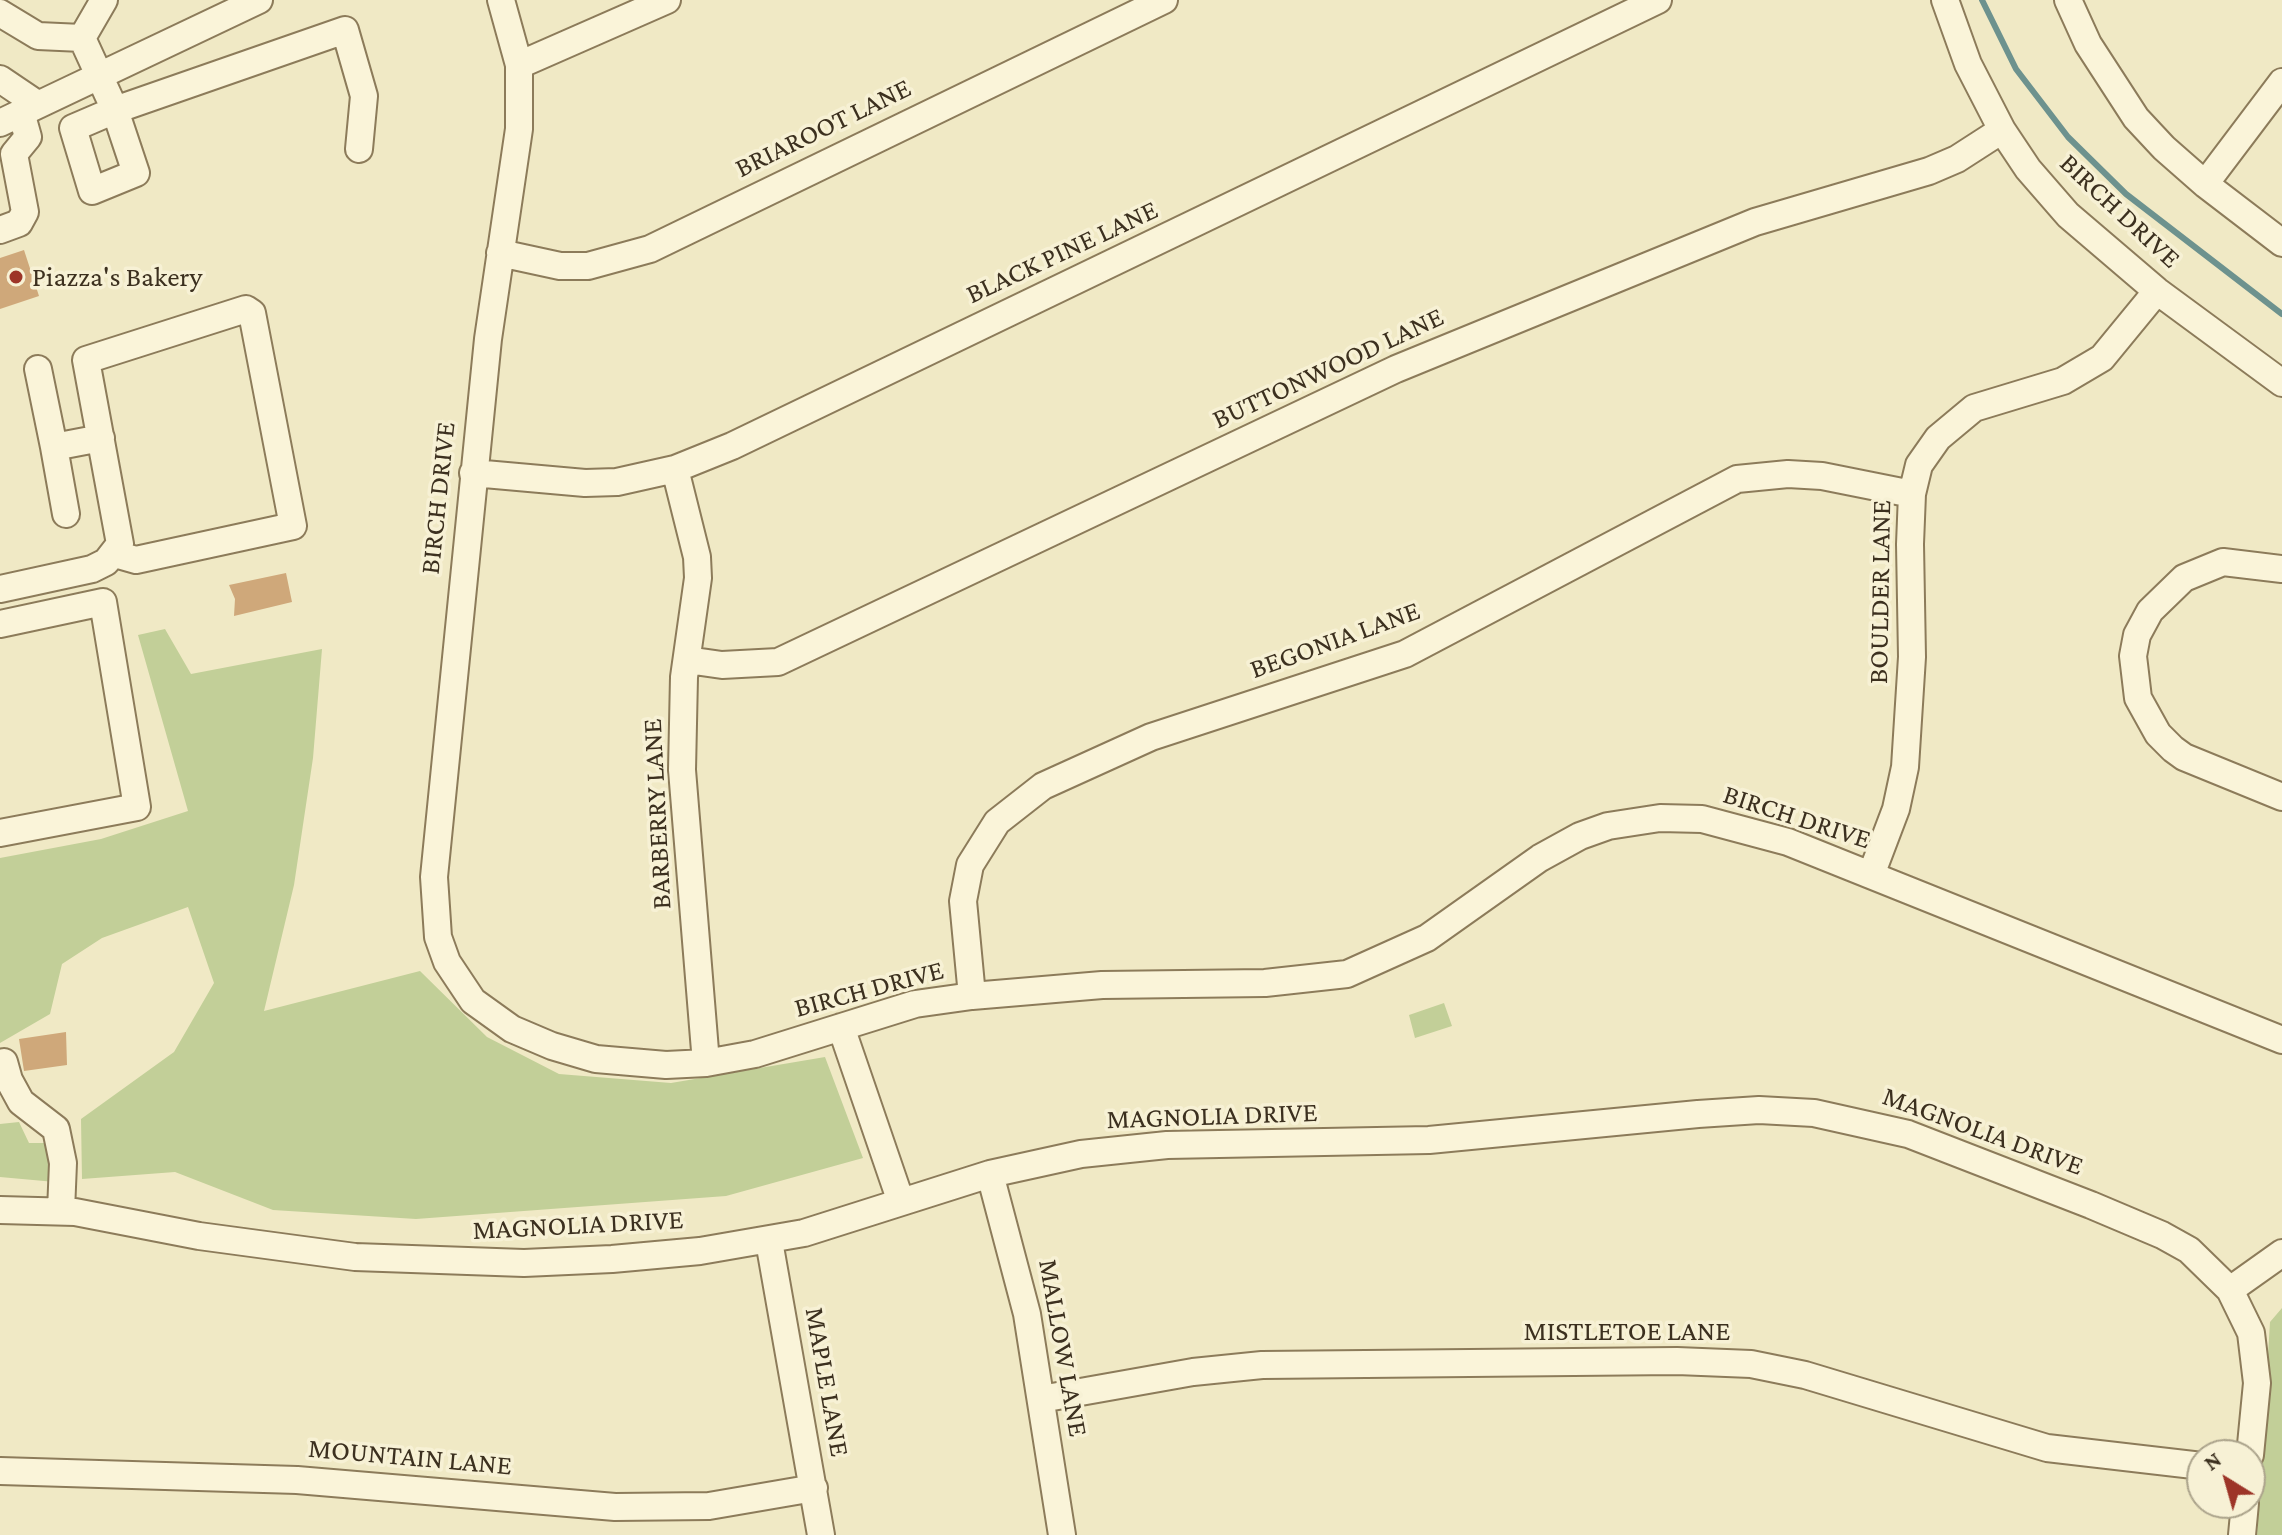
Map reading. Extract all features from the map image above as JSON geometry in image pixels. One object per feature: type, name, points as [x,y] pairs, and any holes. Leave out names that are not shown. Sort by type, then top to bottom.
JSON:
[{"type":"street","points":[[82,38],[104,0]]},
{"type":"street","name":"BIRCH DRIVE","points":[[501,0],[519,65],[519,129],[473,473],[434,877],[438,937],[447,962],[473,1001],[491,1016],[552,1046],[621,1063],[706,1063],[755,1054],[915,1004],[972,996],[1102,985],[1265,983],[1347,974],[1427,938],[1540,858],[1580,836],[1630,821],[1702,819],[1736,826],[1871,875],[2282,1040]]},
{"type":"street","points":[[519,65],[667,0]]},
{"type":"street","name":"BRIAROOT LANE","points":[[500,253],[560,266],[588,266],[650,249],[1164,0]]},
{"type":"street","name":"BLACK PINE LANE","points":[[473,473],[585,483],[617,482],[675,469],[732,446],[1658,0]]},
{"type":"street","name":"BIRCH DRIVE","points":[[1945,0],[1968,64],[2002,130],[2028,169],[2068,215],[2157,291],[2282,383]]},
{"type":"street","points":[[2068,0],[2088,44],[2136,118],[2205,184],[2282,243]]},
{"type":"street","points":[[19,113],[100,77],[248,2]]},
{"type":"street","points":[[0,13],[38,36],[82,38]]},
{"type":"street","points":[[82,38],[115,110],[345,30],[364,96],[359,149]]},
{"type":"street","points":[[0,79],[28,137],[14,154],[25,212],[19,223],[0,230]]},
{"type":"street","points":[[2205,184],[2282,82]]},
{"type":"street","name":"BUTTONWOOD LANE","points":[[687,660],[746,665],[778,662],[1396,369],[1755,222],[1929,171],[1957,159],[2002,130]]},
{"type":"street","name":"BOULDER LANE","points":[[1871,875],[1896,809],[1905,767],[1912,657],[1912,494],[1925,454],[1954,422],[1992,400],[2063,381],[2088,368],[2124,336],[2157,291]]},
{"type":"street","points":[[0,589],[92,569],[115,554],[120,535],[86,360],[246,309],[252,313],[293,526],[136,560],[115,554]]},
{"type":"street","points":[[38,369],[66,514]]},
{"type":"street","points":[[54,447],[101,438]]},
{"type":"street","name":"BARBERRY LANE","points":[[675,469],[697,557],[698,578],[687,660],[682,774],[706,1063]]},
{"type":"street","name":"BEGONIA LANE","points":[[972,996],[963,901],[970,865],[997,822],[1043,786],[1151,737],[1405,654],[1737,479],[1788,474],[1822,476],[1912,494]]},
{"type":"street","points":[[2282,569],[2223,562],[2184,578],[2150,611],[2137,635],[2133,656],[2138,698],[2158,734],[2173,749],[2184,757],[2282,797]]},
{"type":"street","points":[[0,624],[103,602],[137,807],[0,833]]},
{"type":"street","points":[[841,1027],[901,1202]]},
{"type":"street","points":[[4,1062],[9,1080],[21,1102],[56,1129],[63,1163],[61,1211]]},
{"type":"street","name":"MAGNOLIA DRIVE","points":[[0,1210],[61,1211],[199,1236],[355,1257],[431,1262],[612,1259],[769,1241],[990,1174],[1081,1154],[1167,1145],[1429,1140],[1759,1110],[1814,1113],[1908,1134],[2162,1235],[2209,1266],[2230,1290],[2242,1311],[2255,1353],[2257,1383],[2252,1439]]},
{"type":"street","name":"MALLOW LANE","points":[[990,1174],[1024,1301],[1062,1535]]},
{"type":"street","name":"MAPLE LANE","points":[[769,1241],[821,1535]]},
{"type":"street","points":[[2230,1290],[2282,1253]]},
{"type":"street","name":"MISTLETOE LANE","points":[[1041,1399],[1193,1372],[1262,1365],[1661,1361],[1751,1364],[1805,1375],[2047,1448],[2186,1464]]},
{"type":"street","name":"MOUNTAIN LANE","points":[[0,1471],[257,1477],[615,1507],[709,1506],[814,1488]]},
{"type":"green space","points":[[165,629],[191,674],[322,649],[313,758],[294,885],[264,1011],[420,971],[487,1037],[559,1074],[671,1083],[825,1057],[863,1158],[726,1196],[416,1219],[273,1210],[175,1172],[82,1179],[81,1119],[174,1052],[214,983],[188,907],[102,938],[62,964],[50,1014],[0,1043],[0,858],[101,839],[188,811],[138,635]]},
{"type":"green space","points":[[1444,1003],[1452,1026],[1415,1038],[1409,1015]]},
{"type":"green space","points":[[19,1122],[29,1143],[52,1143],[55,1182],[0,1177],[0,1124]]},
{"type":"green space","points":[[2282,1308],[2282,1535],[2257,1535],[2258,1519],[2266,1519],[2266,1439],[2263,1439],[2270,1322]]},
{"type":"building","name":"Piazza's Bakery","points":[[24,250],[39,296],[0,309],[0,258]]},
{"type":"building","points":[[286,573],[292,602],[234,616],[235,599],[229,585]]},
{"type":"building","points":[[66,1032],[67,1065],[24,1071],[19,1039]]},
{"type":"waterway","points":[[1982,0],[2016,69],[2068,137],[2126,194],[2282,314]]},
{"type":"place","name":"Piazza's Bakery","points":[[16,277]]}]
